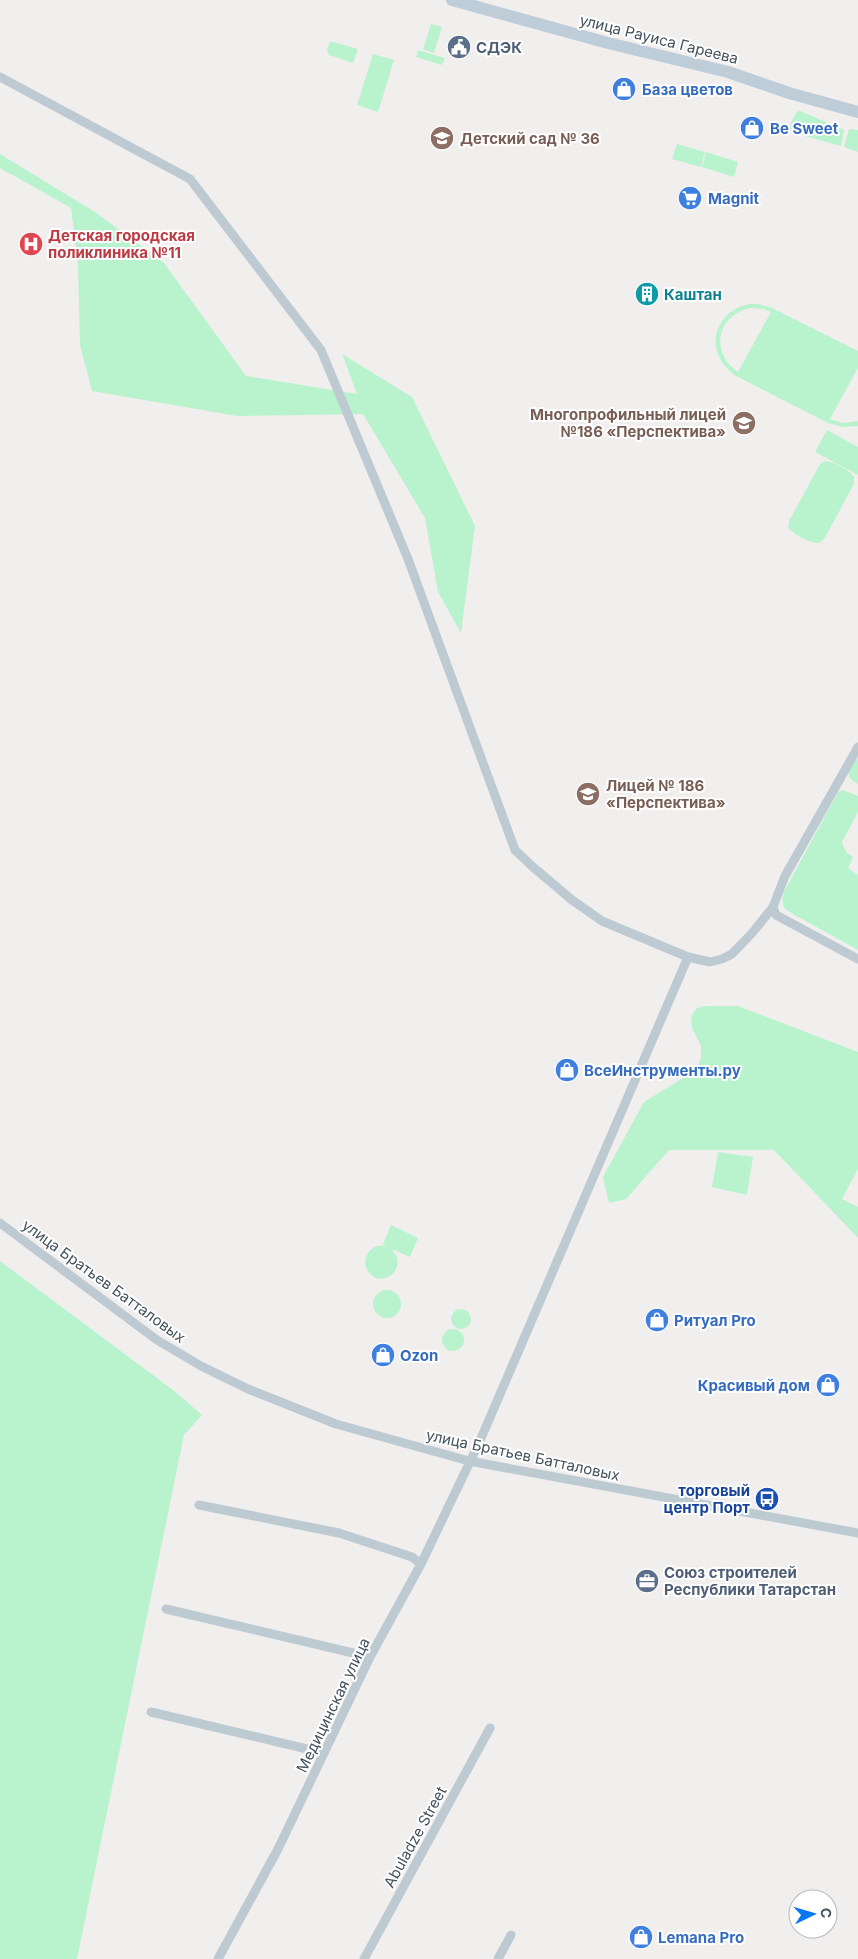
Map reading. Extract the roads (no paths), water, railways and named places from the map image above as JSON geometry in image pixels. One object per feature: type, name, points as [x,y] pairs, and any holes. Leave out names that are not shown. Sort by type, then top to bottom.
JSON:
[{"type":"street","name":"улица Рауиса Гареева","points":[[452,0],[608,43],[728,72],[788,93],[858,112]]},
{"type":"street","points":[[0,77],[190,179],[321,350],[408,559],[515,850],[572,900],[602,921],[688,957],[710,962],[732,954],[773,907],[785,876],[858,747]]},
{"type":"street","points":[[773,907],[776,915],[858,959]]},
{"type":"street","name":"Медицинская улица","points":[[218,1959],[278,1849],[370,1657],[421,1564],[483,1434],[688,957]]},
{"type":"street","name":"улица Братьев Батталовых","points":[[0,1223],[157,1340],[201,1366],[248,1389],[336,1424],[470,1461],[858,1533]]},
{"type":"street","points":[[199,1505],[338,1534],[412,1556],[421,1564]]},
{"type":"street","points":[[166,1609],[370,1657]]},
{"type":"street","points":[[151,1712],[324,1753]]},
{"type":"street","name":"Abuladze Street","points":[[364,1959],[490,1728]]},
{"type":"street","points":[[498,1959],[511,1935]]},
{"type":"place","name":"СДЭК","points":[[459,47]]},
{"type":"place","name":"База цветов","points":[[624,89]]},
{"type":"place","name":"Be Sweet","points":[[752,128]]},
{"type":"place","name":"Детский сад № 36","points":[[442,138]]},
{"type":"place","name":"Magnit","points":[[690,198]]},
{"type":"place","name":"Детская городская поликлиника №11","points":[[31,244]]},
{"type":"place","name":"Каштан","points":[[647,294]]},
{"type":"place","name":"Многопрофильный лицей №186 «Перспектива»","points":[[744,423]]},
{"type":"place","name":"Лицей № 186 «Перспектива»","points":[[588,794]]},
{"type":"place","name":"ВсеИнструменты.ру","points":[[567,1070]]},
{"type":"place","name":"Ритуал Pro","points":[[657,1320]]},
{"type":"place","name":"Ozon","points":[[383,1355]]},
{"type":"place","name":"Красивый дом","points":[[828,1385]]},
{"type":"place","name":"торговый центр Порт","points":[[767,1499]]},
{"type":"place","name":"Союз строителей Республики Татарстан","points":[[647,1581]]},
{"type":"place","name":"Lemana Pro","points":[[641,1937]]}]
